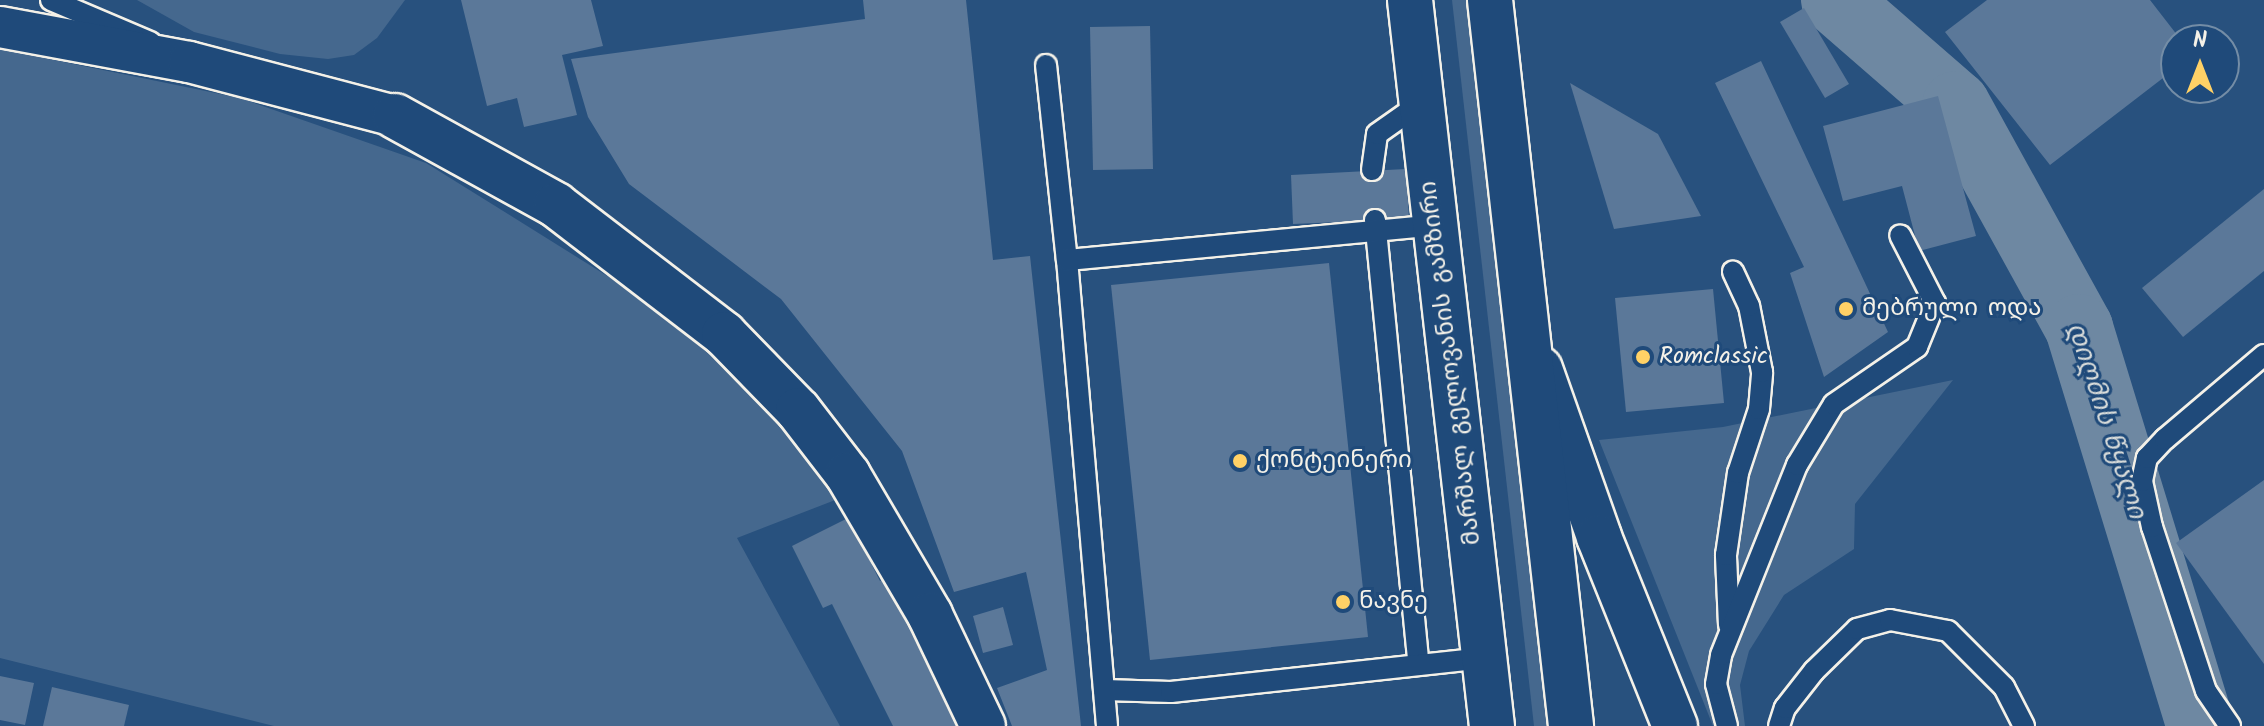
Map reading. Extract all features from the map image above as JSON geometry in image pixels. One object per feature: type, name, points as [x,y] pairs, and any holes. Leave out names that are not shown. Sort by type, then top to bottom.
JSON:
[{"type":"main road","name":"მარშალ გელოვანის გამზირი","points":[[1410,0],[1492,726]]},
{"type":"main road","points":[[1490,0],[1495,68],[1571,726]]},
{"type":"main road","points":[[395,116],[556,205],[724,334],[798,410],[848,475],[930,615],[983,726]]},
{"type":"main road","points":[[1524,324],[1629,619],[1675,726]]},
{"type":"street","points":[[0,27],[189,62],[395,116]]},
{"type":"lane","points":[[51,0],[189,62]]},
{"type":"lane","points":[[1046,65],[1067,260],[1107,726]]},
{"type":"lane","points":[[1372,170],[1377,134],[1419,88]]},
{"type":"lane","points":[[1067,260],[1376,226],[1435,225]]},
{"type":"lane","points":[[1376,226],[1419,665]]},
{"type":"lane","points":[[1727,726],[1716,684],[1729,633],[1773,514],[1834,404],[1917,347],[1935,303],[1900,235]]},
{"type":"lane","points":[[1729,633],[1726,555],[1738,473],[1759,409],[1762,372],[1749,306],[1733,272]]},
{"type":"lane","points":[[2230,726],[2206,691],[2152,527],[2142,481],[2147,458],[2165,439],[2264,355]]},
{"type":"lane","points":[[1779,726],[1785,708],[1814,671],[1857,629],[1890,620],[1948,631],[2004,687],[2024,726]]},
{"type":"lane","points":[[1104,690],[1171,692],[1484,658]]},
{"type":"shaded area","points":[[137,0],[405,0],[377,38],[354,55],[328,59],[280,54],[194,32]]},
{"type":"shaded area","points":[[1452,0],[1466,0],[1547,726],[1534,726]]},
{"type":"shaded area","points":[[0,49],[240,98],[426,163],[657,307],[755,393],[797,449],[843,497],[737,538],[840,726],[274,726],[0,658]]},
{"type":"shaded area","points":[[1953,380],[1855,504],[1854,549],[1784,595],[1749,651],[1740,685],[1745,726],[1713,726],[1599,440],[1723,427]]},
{"type":"building","points":[[461,0],[591,0],[603,46],[562,55],[577,115],[524,127],[517,98],[487,106]]},
{"type":"building","points":[[863,0],[966,0],[993,260],[1030,256],[1081,726],[1012,726],[997,688],[1047,670],[1026,572],[954,592],[902,451],[781,299],[629,184],[588,117],[571,59],[865,19]]},
{"type":"building","points":[[1987,0],[2150,0],[2169,24],[2160,24],[2160,80],[2050,165],[1945,32]]},
{"type":"building","points":[[1804,8],[1849,84],[1825,98],[1780,22]]},
{"type":"building","points":[[1150,26],[1153,169],[1093,170],[1090,27]]},
{"type":"building","points":[[1761,61],[1888,332],[1824,377],[1790,273],[1804,267],[1715,83]]},
{"type":"building","points":[[1570,83],[1658,134],[1701,216],[1614,229]]},
{"type":"building","points":[[1938,96],[1976,236],[1919,251],[1902,186],[1843,201],[1823,126]]},
{"type":"building","points":[[1406,169],[1409,219],[1293,224],[1291,175]]},
{"type":"building","points":[[2264,189],[2264,271],[2183,337],[2142,288]]},
{"type":"building","name":"ქონტეინერი","points":[[1329,263],[1368,637],[1150,660],[1111,285]]},
{"type":"building","points":[[1713,289],[1724,403],[1626,412],[1615,298]]},
{"type":"building","points":[[2264,480],[2264,664],[2176,543]]},
{"type":"building","points":[[848,518],[880,581],[885,578],[958,726],[893,726],[832,604],[823,608],[792,546]]},
{"type":"building","points":[[1003,607],[1013,645],[983,653],[973,616]]},
{"type":"building","points":[[0,676],[34,683],[25,725],[0,720]]},
{"type":"building","points":[[52,687],[129,705],[124,726],[43,726]]},
{"type":"waterway","name":"დიღმის წყალი","points":[[1835,0],[1956,105],[2079,328],[2201,726]]},
{"type":"place","name":"მებრული ოდა","points":[[1846,309]]},
{"type":"place","name":"Romclassic","points":[[1643,357]]},
{"type":"place","name":"ქონტეინერი","points":[[1240,461]]},
{"type":"place","name":"ნავნე","points":[[1343,602]]}]
